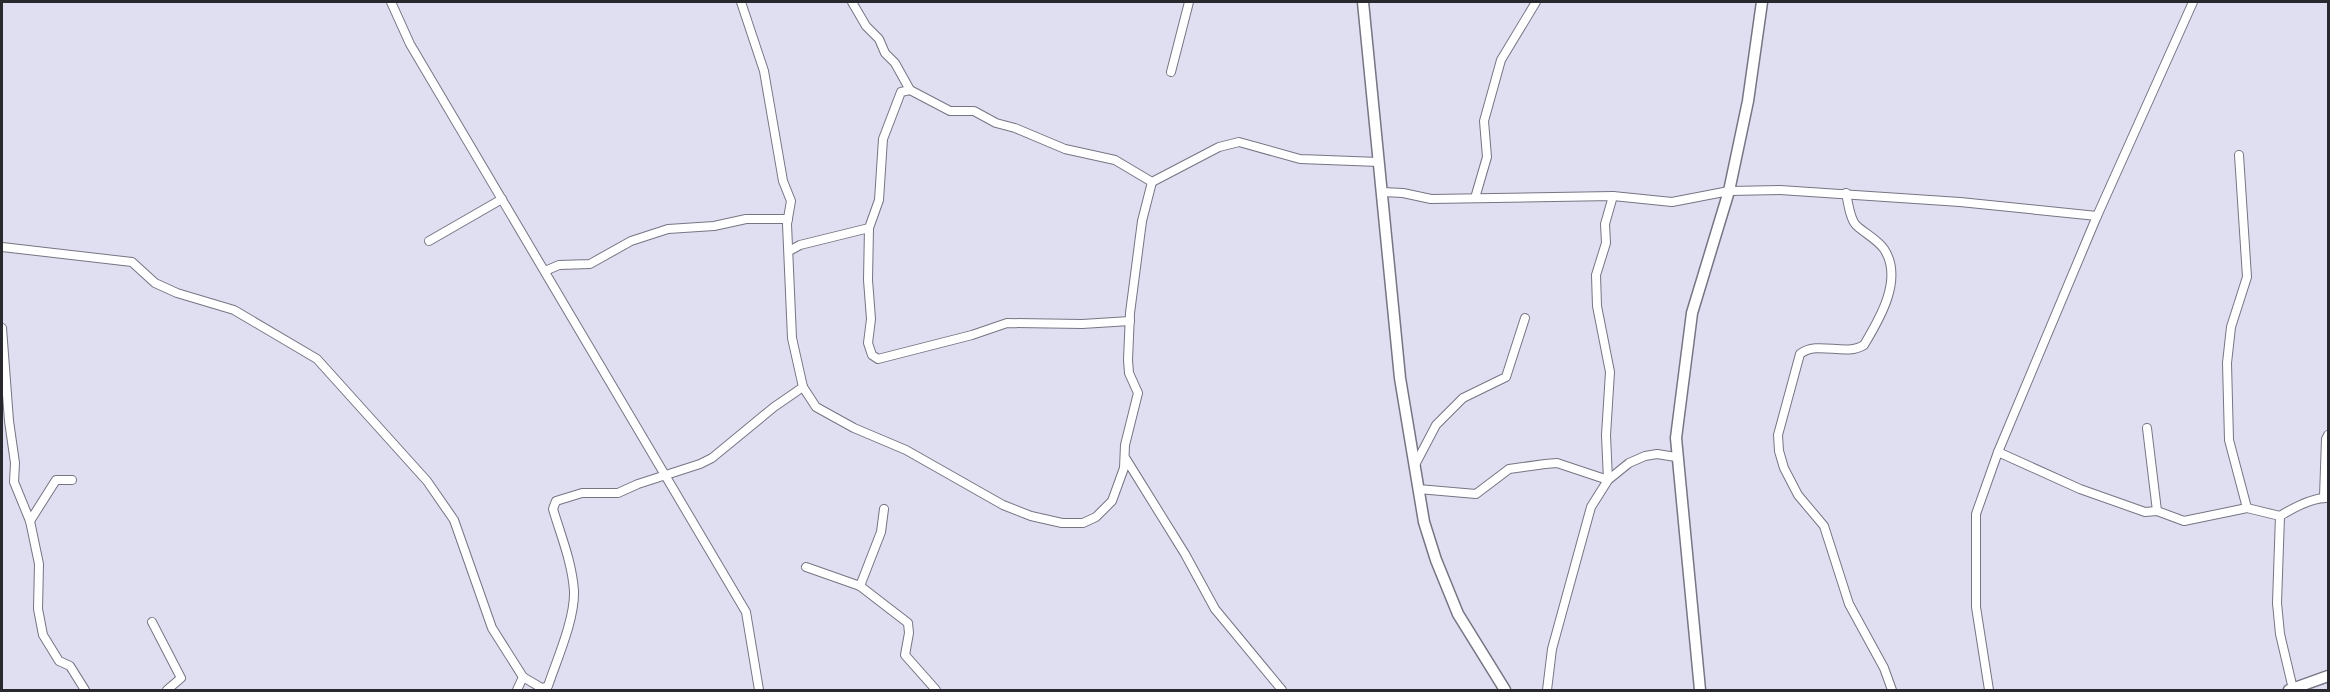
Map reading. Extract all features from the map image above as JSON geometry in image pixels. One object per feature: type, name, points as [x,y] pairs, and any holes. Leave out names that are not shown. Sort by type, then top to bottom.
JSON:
[{"type":"street","points":[[391,2],[410,44],[746,612],[759,690]]},
{"type":"street","points":[[741,2],[769,91],[783,181],[791,201],[788,219],[792,338],[803,387],[816,407],[854,428],[906,450],[1003,505],[1030,516],[1062,523],[1083,524],[1096,517],[1112,501],[1126,459],[1125,445],[1138,393],[1129,373],[1130,321],[1142,221],[1152,182],[1219,147],[1239,142],[1300,159],[1379,162]]},
{"type":"street","points":[[852,2],[866,26],[879,39],[885,53],[896,63],[910,90],[950,111],[974,111],[996,123],[1015,128],[1065,149],[1115,160],[1152,182]]},
{"type":"street","points":[[1171,72],[1189,2]]},
{"type":"street","points":[[1363,2],[1400,378],[1426,532],[1458,614],[1505,690]]},
{"type":"street","points":[[1474,198],[1487,157],[1485,121],[1501,60],[1536,2]]},
{"type":"street","points":[[1700,690],[1676,457],[1676,438],[1692,313],[1729,191],[1748,101],[1762,2]]},
{"type":"street","points":[[1989,690],[1976,607],[1976,514],[1998,452],[2097,216],[2193,2]]},
{"type":"street","points":[[910,90],[901,92],[883,139],[879,200],[869,228],[868,280],[871,319],[868,343],[872,356],[878,359],[972,335],[1008,323],[1082,324],[1130,321]]},
{"type":"street","points":[[2239,155],[2247,277],[2231,327],[2227,363],[2229,440],[2247,508]]},
{"type":"street","points":[[1382,192],[1403,193],[1431,199],[1613,196],[1672,202],[1729,191],[1780,190],[1960,202],[2097,216]]},
{"type":"street","points":[[1846,194],[1854,223],[1884,249],[1890,262],[1892,278],[1880,319],[1864,345],[1859,348],[1812,348],[1800,354],[1778,435],[1779,451],[1784,468],[1798,495],[1824,526],[1849,604],[1884,668],[1892,690]]},
{"type":"street","points":[[1608,480],[1606,435],[1610,372],[1597,306],[1596,275],[1606,243],[1605,224],[1613,196]]},
{"type":"street","points":[[429,242],[502,200]]},
{"type":"street","points":[[545,271],[559,265],[590,264],[631,241],[668,229],[714,226],[746,219],[788,219]]},
{"type":"street","points":[[789,251],[800,245],[869,228]]},
{"type":"street","points":[[2,247],[132,262],[155,283],[177,293],[234,310],[317,359],[428,481],[454,520],[492,627],[523,677],[544,689],[548,686],[570,618],[574,593],[571,568],[553,509],[556,501],[582,493],[618,493],[700,464],[712,458],[774,407],[803,387]]},
{"type":"street","points":[[1414,466],[1436,425],[1463,398],[1506,376],[1525,318]]},
{"type":"street","points":[[2,328],[15,463],[14,482],[30,521],[39,564],[38,609],[43,635],[59,662],[70,666],[85,690]]},
{"type":"street","points":[[2146,428],[2157,511]]},
{"type":"street","points":[[1998,452],[2080,489],[2145,512],[2157,511],[2184,521],[2192,521],[2247,508],[2280,516],[2326,498],[2326,439],[2328,435]]},
{"type":"street","points":[[1547,690],[1552,649],[1591,507],[1608,480],[1629,464],[1645,456],[1658,454],[1676,457]]},
{"type":"street","points":[[1126,459],[1185,554],[1215,609],[1282,690]]},
{"type":"street","points":[[1418,489],[1476,494],[1509,469],[1557,463],[1608,480]]},
{"type":"street","points":[[30,521],[56,480],[72,480]]},
{"type":"street","points":[[860,586],[880,532],[884,509]]},
{"type":"street","points":[[2280,516],[2277,603],[2280,634],[2291,690],[2308,687],[2328,676]]},
{"type":"street","points":[[806,567],[860,586],[908,623],[909,633],[905,656],[936,690]]},
{"type":"street","points":[[152,622],[181,678],[167,690]]},
{"type":"street","points":[[517,690],[523,677]]}]
